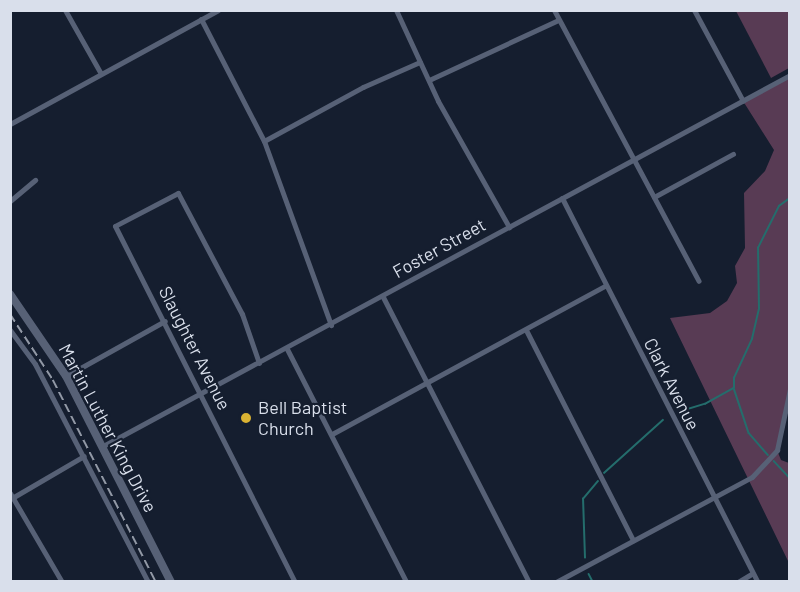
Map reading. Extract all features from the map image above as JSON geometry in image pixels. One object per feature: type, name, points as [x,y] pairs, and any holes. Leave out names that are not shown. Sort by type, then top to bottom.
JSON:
[{"type":"main road","name":"Martin Luther King Drive","points":[[10,294],[66,376],[171,582]]},
{"type":"street","points":[[65,10],[101,74]]},
{"type":"street","points":[[10,124],[218,10]]},
{"type":"street","points":[[396,10],[429,80],[509,227]]},
{"type":"street","points":[[554,10],[699,281]]},
{"type":"street","points":[[694,10],[743,101]]},
{"type":"street","points":[[201,19],[264,141],[331,325]]},
{"type":"street","points":[[429,80],[558,20]]},
{"type":"street","points":[[264,141],[420,62]]},
{"type":"street","name":"Foster Street","points":[[103,446],[383,297],[789,75]]},
{"type":"street","points":[[654,197],[733,154]]},
{"type":"street","points":[[10,201],[35,180]]},
{"type":"street","name":"Slaughter Avenue","points":[[259,363],[242,314],[178,193],[115,226],[202,393],[295,582]]},
{"type":"street","name":"Clark Avenue","points":[[562,198],[713,498],[758,582]]},
{"type":"street","points":[[332,434],[605,286]]},
{"type":"street","points":[[383,297],[529,582]]},
{"type":"street","points":[[66,376],[165,321]]},
{"type":"street","points":[[10,330],[35,364],[148,582]]},
{"type":"street","points":[[526,330],[633,540]]},
{"type":"street","points":[[286,349],[332,434],[406,582]]},
{"type":"street","points":[[556,582],[752,477],[777,450],[789,389]]},
{"type":"street","points":[[62,582],[11,496],[84,456]]},
{"type":"street","points":[[738,582],[753,573]]},
{"type":"shaded area","points":[[736,11],[789,11],[789,68],[771,78]]},
{"type":"shaded area","points":[[789,75],[790,389],[777,450],[781,460],[789,463],[789,563],[670,318],[710,313],[727,301],[737,283],[735,266],[745,248],[744,193],[765,171],[774,150],[743,101]]},
{"type":"waterway","points":[[678,412],[705,404],[734,388],[734,378],[752,339],[759,309],[758,248],[779,206],[790,198]]},
{"type":"waterway","points":[[734,388],[749,433],[768,455]]},
{"type":"waterway","points":[[604,473],[663,420]]},
{"type":"waterway","points":[[774,461],[790,478]]},
{"type":"waterway","points":[[585,558],[583,499],[598,481]]},
{"type":"waterway","points":[[589,574],[593,582]]},
{"type":"railway","points":[[10,314],[53,380],[156,582]]},
{"type":"place","name":"Bell Baptist Church","points":[[246,418]]}]
